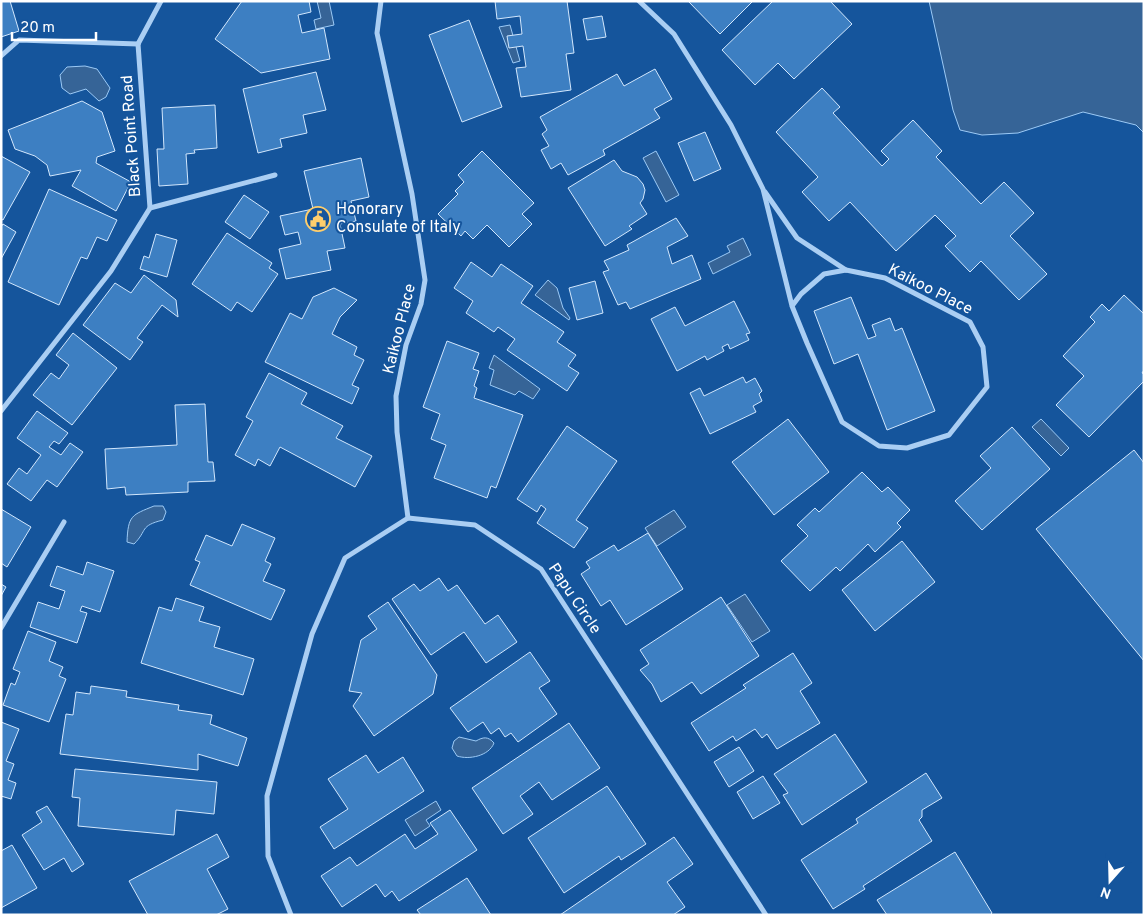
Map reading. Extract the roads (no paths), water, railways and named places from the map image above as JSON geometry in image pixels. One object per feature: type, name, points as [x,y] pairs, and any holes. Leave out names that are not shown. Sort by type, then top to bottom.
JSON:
[{"type":"street","points":[[1,56],[19,40],[138,44],[161,1]]},
{"type":"street","name":"Kaikoo Place","points":[[381,1],[377,33],[412,194],[425,280],[421,304],[406,345],[396,396],[397,432],[408,518]]},
{"type":"street","name":"Kaikoo Place","points":[[639,1],[674,34],[730,125],[763,189],[792,306],[842,422],[879,446],[906,448],[949,435],[987,387],[983,347],[970,322],[885,278],[846,270],[824,274],[801,294],[792,306]]},
{"type":"street","name":"Black Point Road","points":[[1,411],[111,271],[150,208],[138,44]]},
{"type":"street","points":[[150,208],[274,175]]},
{"type":"street","points":[[763,189],[797,238],[846,270]]},
{"type":"street","points":[[291,915],[268,856],[266,796],[312,634],[345,558],[408,518]]},
{"type":"street","name":"Papu Circle","points":[[408,518],[475,525],[541,569],[766,915]]},
{"type":"street","points":[[1,628],[64,522]]},
{"type":"water","points":[[317,1],[329,1],[334,25],[316,29],[314,20],[321,18]]},
{"type":"water","points":[[929,1],[1144,1],[1144,133],[1136,125],[1083,112],[1018,133],[982,135],[960,130],[953,110]]},
{"type":"water","points":[[510,25],[520,61],[513,63],[499,27]]},
{"type":"water","points":[[85,66],[97,69],[110,88],[106,97],[99,101],[86,89],[70,94],[62,88],[60,75],[67,67]]},
{"type":"water","points":[[656,151],[679,195],[666,202],[643,158]]},
{"type":"water","points":[[743,238],[751,255],[713,274],[708,263],[730,252],[727,246]]},
{"type":"water","points":[[548,280],[557,288],[563,308],[570,318],[569,320],[535,295]]},
{"type":"water","points":[[494,355],[540,389],[533,399],[519,391],[515,395],[490,385],[494,370],[489,368]]},
{"type":"water","points":[[1041,419],[1069,448],[1061,456],[1032,427]]},
{"type":"water","points":[[154,506],[163,506],[166,512],[163,520],[150,524],[134,544],[127,542],[130,521],[133,517]]},
{"type":"water","points":[[674,510],[686,527],[657,546],[645,528]]},
{"type":"water","points":[[745,594],[770,631],[752,642],[727,605]]},
{"type":"water","points":[[459,737],[476,741],[488,738],[494,743],[483,754],[473,757],[462,757],[457,756],[452,748],[454,741]]},
{"type":"water","points":[[436,801],[441,810],[426,820],[430,826],[415,836],[405,820]]},
{"type":"place","name":"Honorary Consulate of Italy","points":[[318,219]]}]
